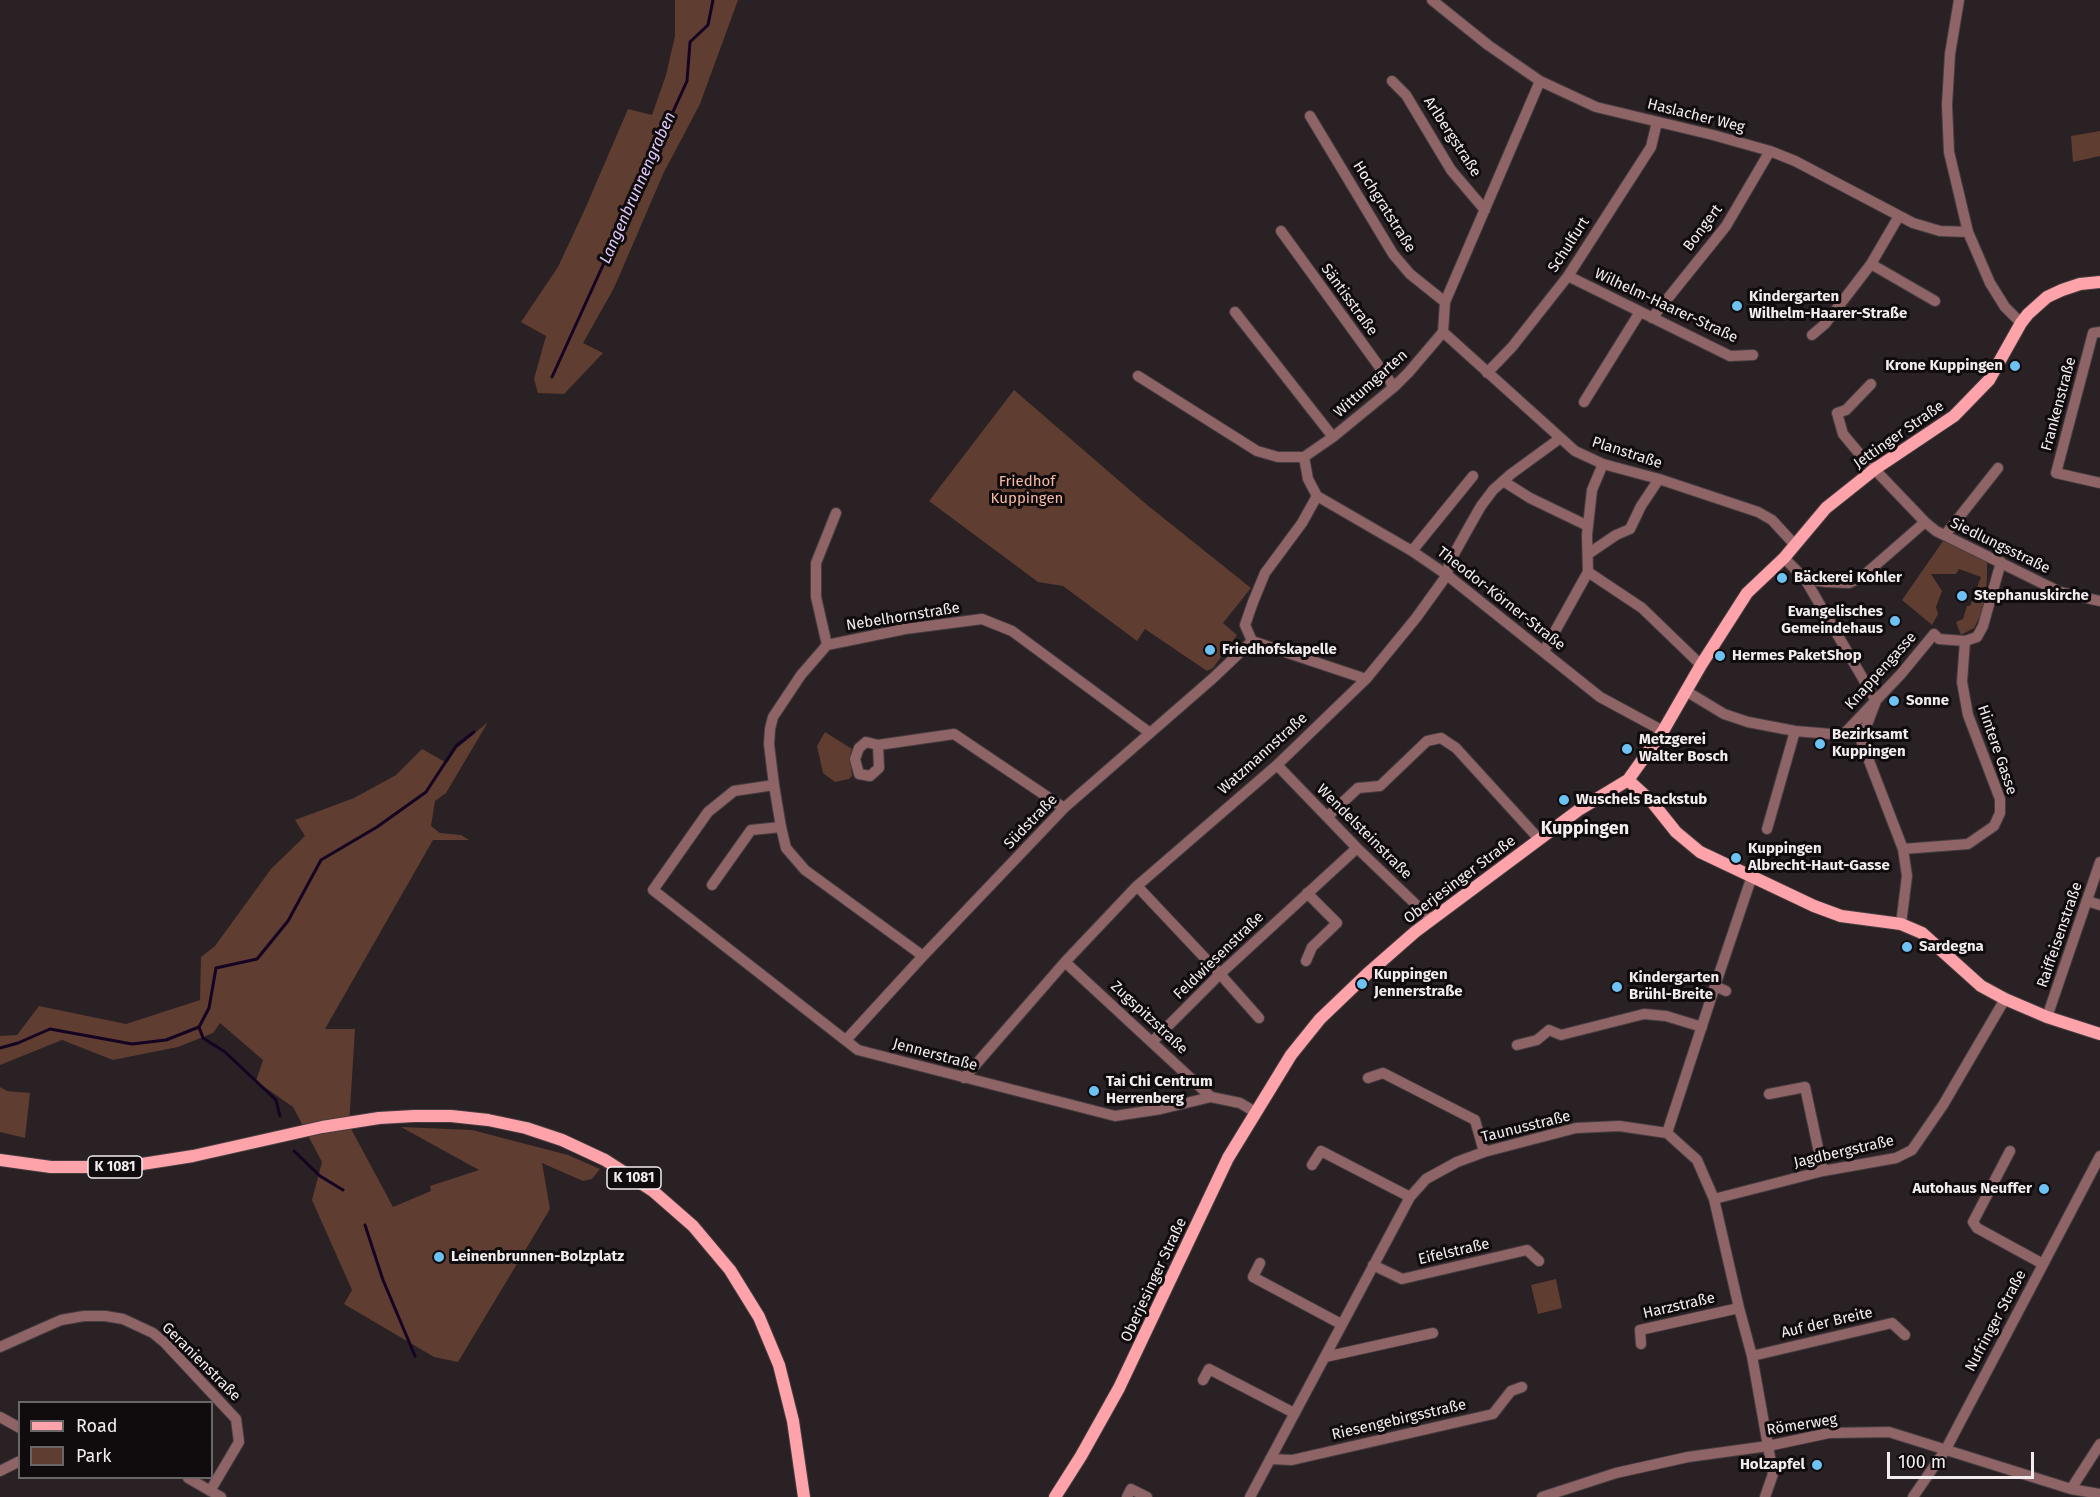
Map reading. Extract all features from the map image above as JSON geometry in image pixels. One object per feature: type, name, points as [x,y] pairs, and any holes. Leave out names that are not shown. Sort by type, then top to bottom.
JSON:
[{"type":"main road","name":"Jettinger Straße","points":[[1628,780],[1663,731],[1701,665],[1747,593],[1784,558],[1826,508],[1875,468],[1954,416],[1989,380],[2021,323],[2047,297],[2080,284],[2100,282]]},
{"type":"main road","name":"Oberjesinger Straße","points":[[1055,1497],[1119,1388],[1218,1176],[1291,1055],[1320,1019],[1367,974],[1431,920],[1580,809],[1628,780]]},
{"type":"main road","points":[[1628,780],[1652,802],[1676,832],[1700,852],[1811,905],[1841,916],[1901,924],[1922,933],[1981,986],[2048,1017],[2100,1034]]},
{"type":"main road","name":"K 1081","points":[[0,1160],[51,1167],[100,1168],[159,1162],[272,1137],[399,1116],[473,1118],[526,1128],[562,1140],[605,1160],[638,1180],[674,1208],[709,1243],[730,1269],[759,1317],[779,1365],[790,1403],[804,1497]]},
{"type":"street","name":"Haslacher Weg","points":[[1432,0],[1488,45],[1539,81],[1596,107],[1713,135],[1770,152],[1795,161],[1899,216],[1940,231],[1968,232]]},
{"type":"street","points":[[1959,0],[1950,54],[1947,105],[1949,152],[1968,232],[1990,283],[2005,307],[2021,323]]},
{"type":"street","name":"Arlbergstraße","points":[[1392,81],[1406,95],[1451,170],[1485,210]]},
{"type":"street","points":[[1443,332],[1445,302],[1539,81]]},
{"type":"street","name":"Hochgratstraße","points":[[1310,116],[1393,254],[1410,274],[1445,302]]},
{"type":"street","name":"Schulfurt","points":[[1486,373],[1512,347],[1568,276],[1651,147],[1657,122]]},
{"type":"street","name":"Bongert","points":[[1652,318],[1726,226],[1770,152]]},
{"type":"street","points":[[1812,335],[1825,324],[1871,264],[1899,216]]},
{"type":"street","name":"Säntisstraße","points":[[1281,231],[1394,387]]},
{"type":"street","points":[[1871,264],[1935,301]]},
{"type":"street","name":"Wilhelm-Haarer-Straße","points":[[1568,276],[1730,356],[1753,355]]},
{"type":"street","points":[[1235,312],[1333,437]]},
{"type":"street","points":[[1584,402],[1640,312]]},
{"type":"street","name":"Wittumgarten","points":[[1304,457],[1333,437],[1394,387],[1443,332]]},
{"type":"street","name":"Planstraße","points":[[1443,332],[1559,439],[1575,451],[1603,464],[1659,479],[1758,512],[1772,520],[1795,545]]},
{"type":"street","name":"Frankenstraße","points":[[2096,332],[2056,473],[2100,483]]},
{"type":"street","points":[[1138,376],[1257,451],[1278,457],[1304,457],[1308,479],[1317,496],[1302,523],[1265,573],[1245,625],[1252,641],[1366,679]]},
{"type":"street","name":"Siedlungsstraße","points":[[1871,384],[1846,410],[1837,413],[1843,434],[1925,522],[1936,531],[2060,592],[2100,601]]},
{"type":"street","name":"Watzmannstraße","points":[[964,1078],[1065,962],[1137,886],[1277,765],[1366,679],[1416,618],[1446,575],[1449,563],[1481,506],[1503,481],[1559,439]]},
{"type":"street","points":[[1544,651],[1588,572],[1588,526],[1592,490],[1603,464]]},
{"type":"street","points":[[1945,535],[1998,468]]},
{"type":"street","points":[[1412,551],[1473,476]]},
{"type":"street","points":[[1588,554],[1616,535],[1630,529],[1641,506],[1659,479]]},
{"type":"street","points":[[1503,481],[1530,498],[1588,526]]},
{"type":"street","name":"Theodor-Körner-Straße","points":[[1317,496],[1412,551],[1544,651],[1600,697],[1663,731]]},
{"type":"street","points":[[836,513],[816,563],[816,597],[827,645],[801,675],[773,717],[769,744],[781,827],[786,849],[805,870],[922,956]]},
{"type":"street","points":[[1805,579],[1849,583],[1863,577],[1925,522]]},
{"type":"street","points":[[1784,558],[1805,579],[1876,701],[1861,740],[1903,849],[1907,876],[1901,924]]},
{"type":"street","points":[[1965,641],[1977,637],[1983,626],[2001,562]]},
{"type":"street","points":[[1588,572],[1641,608],[1701,665]]},
{"type":"street","name":"Nebelhornstraße","points":[[827,645],[904,629],[982,619],[1012,631],[1150,733]]},
{"type":"street","name":"Knappengasse","points":[[1843,735],[1934,634],[1939,639],[1965,641]]},
{"type":"street","name":"Südstraße","points":[[846,1040],[922,956],[1064,808],[1212,679],[1252,641]]},
{"type":"street","name":"Hintere Gasse","points":[[1903,849],[1968,844],[1994,826],[2000,813],[2000,799],[1968,715],[1962,682],[1965,641]]},
{"type":"street","points":[[1686,691],[1724,714],[1748,722],[1795,731],[1843,735],[1861,740]]},
{"type":"street","points":[[1767,830],[1795,731]]},
{"type":"street","points":[[878,744],[954,734],[1064,808]]},
{"type":"street","points":[[1327,817],[1358,788],[1380,786],[1427,741],[1441,738],[1456,748],[1539,839]]},
{"type":"street","name":"Wendelsteinstraße","points":[[1277,765],[1431,920]]},
{"type":"street","name":"Jennerstraße","points":[[774,784],[734,791],[708,812],[653,890],[858,1050],[1114,1116],[1161,1109],[1211,1097],[1239,1103],[1255,1112]]},
{"type":"street","points":[[712,885],[751,830],[781,827]]},
{"type":"street","name":"Feldwiesenstraße","points":[[1153,1041],[1220,974],[1357,848]]},
{"type":"street","name":"Raiffeisenstraße","points":[[2048,1017],[2100,862]]},
{"type":"street","points":[[1752,876],[1667,1133],[1696,1160],[1714,1199],[1738,1308],[1752,1356],[1773,1474],[1764,1497]]},
{"type":"street","points":[[1137,886],[1259,1018]]},
{"type":"street","points":[[1306,961],[1312,947],[1337,923],[1307,893]]},
{"type":"street","points":[[2087,901],[2100,904]]},
{"type":"street","name":"Zugspitzstraße","points":[[1065,962],[1211,1097]]},
{"type":"street","points":[[1714,986],[1726,991]]},
{"type":"street","name":"Jagdbergstraße","points":[[1714,1199],[1823,1172],[1896,1158],[1912,1150],[1943,1105],[2005,999]]},
{"type":"street","points":[[1517,1045],[1537,1040],[1549,1030],[1561,1035],[1644,1014],[1666,1016],[1702,1027]]},
{"type":"street","points":[[1368,1078],[1383,1073],[1475,1120],[1484,1152]]},
{"type":"street","points":[[1769,1094],[1805,1087],[1823,1172]]},
{"type":"street","name":"Taunusstraße","points":[[1250,1497],[1410,1197],[1426,1179],[1457,1162],[1484,1152],[1576,1128],[1619,1125],[1667,1133]]},
{"type":"street","points":[[1312,1165],[1321,1151],[1410,1197]]},
{"type":"street","points":[[2010,1151],[1973,1222],[1977,1228],[2043,1264]]},
{"type":"street","name":"Nufringer Straße","points":[[1913,1497],[1946,1449],[2100,1156]]},
{"type":"street","name":"Eifelstraße","points":[[1373,1265],[1402,1279],[1527,1250],[1539,1261]]},
{"type":"street","points":[[1260,1263],[1253,1277],[1341,1324]]},
{"type":"street","name":"Harzstraße","points":[[1641,1344],[1640,1330],[1738,1308]]},
{"type":"street","name":"Geranienstraße","points":[[0,1347],[61,1320],[84,1316],[123,1319],[153,1333],[236,1419],[239,1442],[210,1491]]},
{"type":"street","name":"Auf der Breite","points":[[1752,1356],[1892,1323],[1905,1335]]},
{"type":"street","points":[[1325,1357],[1433,1333]]},
{"type":"street","points":[[1203,1380],[1209,1369],[1294,1413]]},
{"type":"street","name":"Riesengebirgsstraße","points":[[1270,1459],[1292,1460],[1493,1414],[1511,1390],[1522,1387]]},
{"type":"street","points":[[0,1417],[18,1427]]},
{"type":"street","name":"Römerweg","points":[[1542,1497],[1616,1473],[1688,1457],[1768,1446],[1829,1433],[1889,1432],[2071,1489],[2100,1494]]},
{"type":"street","points":[[2071,1489],[2100,1444]]},
{"type":"street","points":[[0,1471],[18,1462]]},
{"type":"street","points":[[190,1479],[221,1497]]},
{"type":"street","points":[[1127,1497],[1131,1489],[1146,1497]]},
{"type":"green space","points":[[675,0],[738,0],[700,104],[664,172],[614,288],[583,343],[603,353],[564,394],[538,393],[534,379],[546,336],[521,322],[558,267],[628,109],[652,115],[666,75],[675,36]]},
{"type":"green space","points":[[2100,131],[2100,156],[2073,162],[2071,136]]},
{"type":"green space","name":"Friedhof Kuppingen","points":[[1014,390],[1146,504],[1251,588],[1223,623],[1237,635],[1213,668],[1207,671],[1145,629],[1137,641],[1063,586],[1038,582],[929,501]]},
{"type":"green space","points":[[1943,541],[1987,560],[1984,609],[1974,628],[1961,635],[1956,622],[1963,619],[1981,577],[1959,569],[1956,574],[1931,574],[1942,591],[1936,607],[1938,614],[1932,625],[1902,600]]},
{"type":"green space","points":[[488,722],[446,793],[435,801],[431,826],[440,833],[461,835],[469,840],[433,840],[325,1029],[355,1029],[349,1125],[393,1207],[431,1191],[430,1186],[479,1170],[401,1127],[472,1130],[568,1155],[600,1169],[592,1179],[583,1181],[542,1163],[550,1209],[458,1362],[434,1357],[344,1304],[352,1290],[312,1200],[322,1162],[293,1107],[256,1081],[263,1060],[220,1023],[213,1033],[178,1047],[113,1060],[62,1040],[0,1065],[0,1036],[17,1035],[39,1006],[126,1024],[200,1000],[201,957],[215,946],[271,869],[305,836],[295,820],[354,798],[396,775],[422,749],[447,763],[457,748]]},
{"type":"green space","points":[[825,732],[852,749],[850,755],[852,776],[849,779],[835,782],[823,773],[817,746]]},
{"type":"green space","points":[[0,1087],[7,1091],[30,1093],[25,1138],[0,1132]]},
{"type":"green space","points":[[1556,1279],[1562,1308],[1538,1314],[1531,1285]]},
{"type":"waterway","name":"Langenbrunnengraben","points":[[552,377],[687,81],[690,42],[708,25],[713,0]]},
{"type":"waterway","name":"Langenbrunnengraben","points":[[0,1048],[50,1029],[132,1044],[166,1040],[199,1027],[209,1008],[216,968],[257,959],[288,921],[321,860],[377,827],[426,792],[456,746],[474,732]]},
{"type":"waterway","points":[[199,1027],[203,1038],[225,1052],[276,1100],[280,1116]]},
{"type":"waterway","points":[[294,1151],[320,1176],[343,1190]]},
{"type":"waterway","points":[[365,1225],[383,1280],[415,1356]]},
{"type":"place","name":"Kindergarten Wilhelm-Haarer-Straße","points":[[1737,306]]},
{"type":"place","name":"Krone Kuppingen","points":[[2015,366]]},
{"type":"place","name":"Bäckerei Kohler","points":[[1782,578]]},
{"type":"place","name":"Stephanuskirche","points":[[1962,596]]},
{"type":"place","name":"Evangelisches Gemeindehaus","points":[[1895,621]]},
{"type":"place","name":"Friedhofskapelle","points":[[1210,650]]},
{"type":"place","name":"Hermes PaketShop","points":[[1720,656]]},
{"type":"place","name":"Sonne","points":[[1894,701]]},
{"type":"place","name":"Bezirksamt Kuppingen","points":[[1820,744]]},
{"type":"place","name":"Metzgerei Walter Bosch","points":[[1627,749]]},
{"type":"place","name":"Wuschels Backstub","points":[[1564,800]]},
{"type":"place","name":"Kuppingen Albrecht-Haut-Gasse","points":[[1736,858]]},
{"type":"place","name":"Sardegna","points":[[1907,947]]},
{"type":"place","name":"Kuppingen Jennerstraße","points":[[1362,984]]},
{"type":"place","name":"Kindergarten Brühl-Breite","points":[[1617,987]]},
{"type":"place","name":"Tai Chi Centrum Herrenberg","points":[[1094,1091]]},
{"type":"place","name":"Autohaus Neuffer","points":[[2044,1189]]},
{"type":"place","name":"Leinenbrunnen-Bolzplatz","points":[[439,1257]]},
{"type":"place","name":"Holzapfel","points":[[1817,1465]]},
{"type":"district","name":"Kuppingen","points":[[1585,829]]}]
